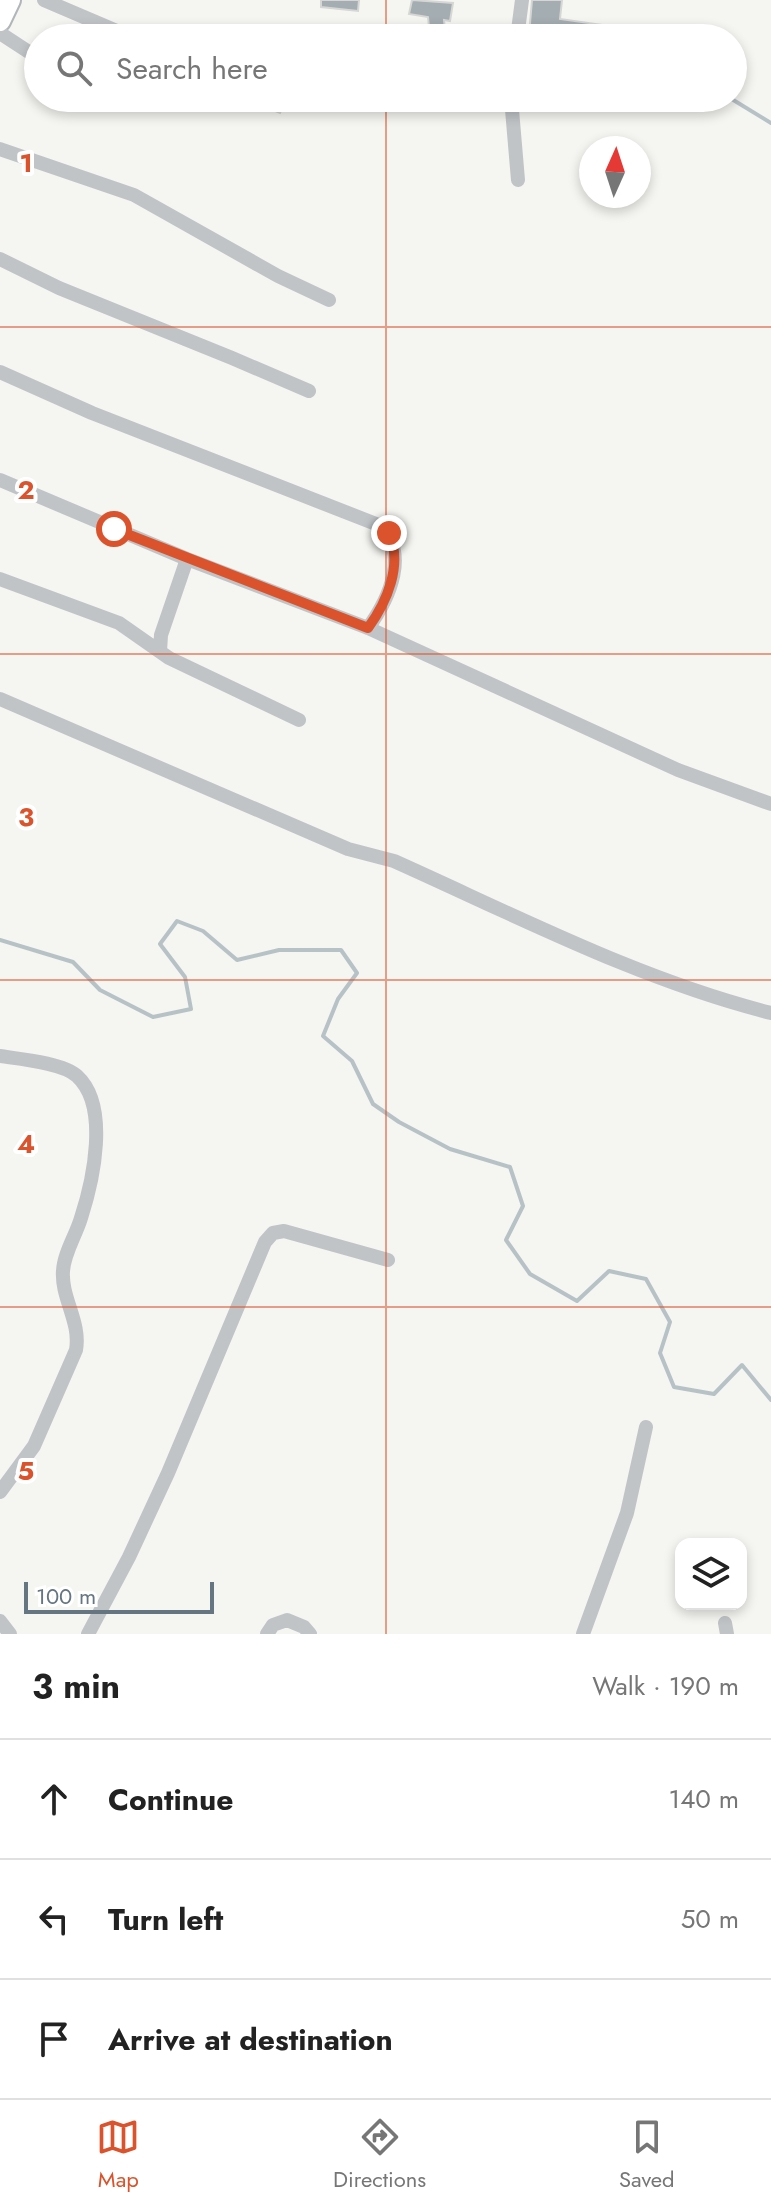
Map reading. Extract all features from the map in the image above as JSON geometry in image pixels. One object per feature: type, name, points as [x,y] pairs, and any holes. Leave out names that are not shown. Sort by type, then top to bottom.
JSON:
[{"type":"street","points":[[0,21],[10,0]]},
{"type":"street","points":[[44,0],[100,24]]},
{"type":"street","points":[[519,24],[522,0]]},
{"type":"street","points":[[0,33],[24,49]]},
{"type":"street","points":[[512,112],[518,180]]},
{"type":"street","points":[[0,149],[134,195],[278,276],[329,300]]},
{"type":"street","points":[[0,259],[59,288],[309,391]]},
{"type":"street","points":[[0,372],[92,413],[376,524],[389,533],[395,547],[389,591],[381,611],[368,628]]},
{"type":"street","points":[[0,480],[187,559],[368,628],[678,770],[771,804]]},
{"type":"street","points":[[160,651],[161,635],[187,559]]},
{"type":"street","points":[[0,579],[108,618],[169,658],[299,720]]},
{"type":"street","points":[[146,642],[161,635]]},
{"type":"street","points":[[0,699],[348,849],[394,861],[670,983],[725,1002],[771,1013]]},
{"type":"street","points":[[0,1056],[57,1067],[76,1075],[86,1088],[98,1123],[87,1197],[63,1271],[76,1324],[76,1350],[34,1446],[0,1492]]},
{"type":"street","points":[[88,1634],[129,1557],[168,1473],[265,1242],[273,1233],[284,1231],[388,1260]]},
{"type":"street","points":[[583,1634],[627,1513],[646,1427]]},
{"type":"street","points":[[267,1634],[273,1625],[287,1620],[304,1627],[310,1634]]},
{"type":"street","points":[[0,1621],[10,1634]]},
{"type":"building","points":[[321,0],[359,0],[358,11],[321,7]]},
{"type":"building","points":[[412,0],[453,3],[450,21],[444,20],[444,24],[429,24],[428,17],[409,14]]},
{"type":"building","points":[[532,0],[562,0],[560,19],[596,24],[530,24]]},
{"type":"waterway","points":[[747,108],[771,123]]},
{"type":"waterway","points":[[0,940],[73,962],[100,990],[153,1017],[191,1009],[185,977],[160,944],[177,921],[203,931],[237,960],[279,950],[341,950],[357,973],[338,999],[323,1036],[352,1061],[373,1104],[399,1122],[450,1149],[510,1167],[523,1206],[506,1240],[530,1274],[577,1301],[609,1271],[646,1279],[670,1322],[660,1353],[674,1387],[714,1394],[742,1365],[771,1400]]},
{"type":"route","points":[[114,529],[368,628],[381,611],[389,591],[395,547],[389,533]]}]
